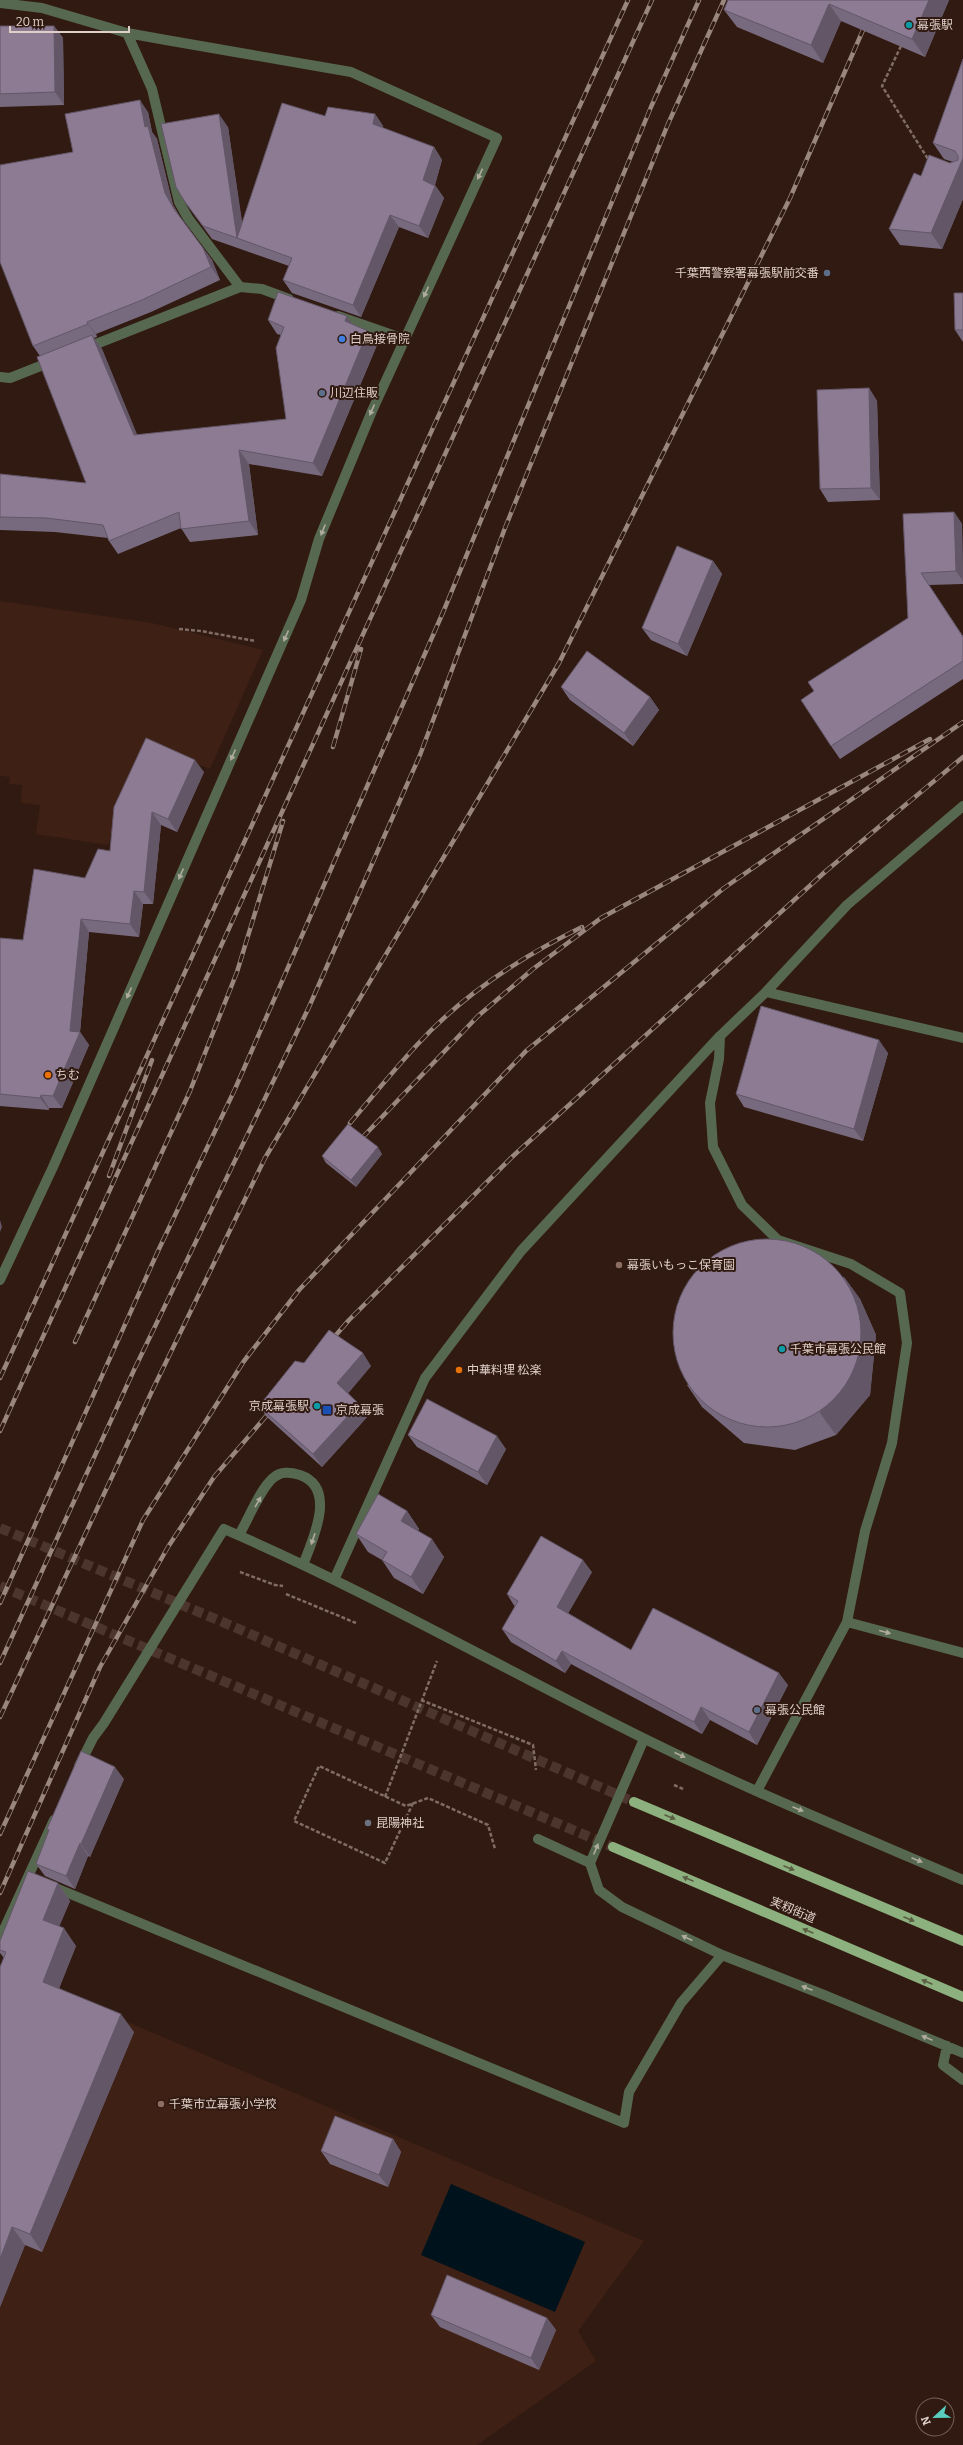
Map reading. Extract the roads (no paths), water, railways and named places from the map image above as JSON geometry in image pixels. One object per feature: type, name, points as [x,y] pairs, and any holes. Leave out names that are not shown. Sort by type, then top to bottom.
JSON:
[{"type":"main road","points":[[634,1802],[963,1941]]},
{"type":"main road","name":"実籾街道","points":[[613,1847],[963,1997]]},
{"type":"street","points":[[0,4],[56,12],[127,32],[351,72],[497,138],[404,339],[319,539],[301,600],[52,1167],[0,1280]]},
{"type":"street","points":[[127,32],[152,89],[179,202],[188,218],[240,287]]},
{"type":"street","points":[[77,352],[240,287],[262,289],[299,302]]},
{"type":"street","points":[[329,313],[404,339]]},
{"type":"street","points":[[0,378],[10,378],[62,357]]},
{"type":"street","points":[[334,1580],[425,1378],[521,1251],[720,1036],[766,992],[847,905],[963,806]]},
{"type":"street","points":[[766,992],[963,1038]]},
{"type":"street","points":[[720,1036],[719,1059],[710,1103],[713,1147],[742,1205],[778,1240],[851,1264],[900,1293],[907,1344],[892,1443],[865,1531],[847,1622],[756,1791]]},
{"type":"street","points":[[239,1536],[273,1478],[286,1472],[301,1475],[311,1482],[320,1502],[319,1522],[304,1565]]},
{"type":"street","points":[[76,1772],[93,1738],[108,1717],[224,1529],[304,1565],[644,1739],[756,1791],[963,1880]]},
{"type":"street","points":[[847,1622],[963,1653]]},
{"type":"street","points":[[644,1739],[590,1863],[600,1890],[622,1908],[722,1955],[963,2053]]},
{"type":"street","points":[[0,1938],[35,1879],[60,1807]]},
{"type":"street","points":[[538,1839],[590,1863]]},
{"type":"street","points":[[35,1879],[624,2123],[629,2092],[681,2003],[722,1955]]},
{"type":"street","points":[[947,2046],[943,2065],[963,2080]]},
{"type":"water","points":[[451,2184],[585,2242],[555,2312],[421,2255]]},
{"type":"tunnel","points":[[0,1528],[232,1626],[634,1802]]},
{"type":"tunnel","points":[[0,1586],[613,1847]]},
{"type":"railway","points":[[0,1378],[628,0]]},
{"type":"railway","points":[[0,1431],[652,0]]},
{"type":"railway","points":[[0,1603],[158,1251],[235,1089],[444,610],[651,107],[699,0]]},
{"type":"railway","points":[[0,1663],[134,1370],[309,1007],[420,755],[505,528],[668,124],[724,0]]},
{"type":"railway","points":[[0,1717],[152,1391],[265,1158],[559,663],[790,198],[876,0]]},
{"type":"railway","points":[[333,747],[361,649]]},
{"type":"railway","points":[[0,1834],[143,1520],[244,1361],[299,1290],[526,1051],[724,888],[963,722]]},
{"type":"railway","points":[[362,1138],[478,1016],[533,969],[601,918],[930,739]]},
{"type":"railway","points":[[329,1343],[349,1320],[512,1157],[826,871],[963,757]]},
{"type":"railway","points":[[75,1342],[190,1091],[237,972],[283,821]]},
{"type":"railway","points":[[350,1123],[416,1046],[453,1010],[515,964],[582,927]]},
{"type":"railway","points":[[109,1176],[152,1060]]},
{"type":"railway","points":[[0,1893],[100,1667],[168,1547],[214,1477],[273,1408]]},
{"type":"place","name":"幕張駅","points":[[909,25]]},
{"type":"place","name":"千葉西警察署幕張駅前交番","points":[[827,273]]},
{"type":"place","name":"白鳥接骨院","points":[[342,339]]},
{"type":"place","name":"川辺住販","points":[[322,393]]},
{"type":"place","name":"ちむ","points":[[48,1075]]},
{"type":"place","name":"幕張いもっこ保育園","points":[[619,1265]]},
{"type":"place","name":"千葉市幕張公民館","points":[[782,1349]]},
{"type":"place","name":"中華料理 松楽","points":[[459,1370]]},
{"type":"place","name":"京成幕張駅","points":[[317,1406]]},
{"type":"place","name":"京成幕張","points":[[327,1410]]},
{"type":"place","name":"幕張公民館","points":[[757,1710]]},
{"type":"place","name":"昆陽神社","points":[[368,1823]]},
{"type":"place","name":"千葉市立幕張小学校","points":[[161,2104]]}]
